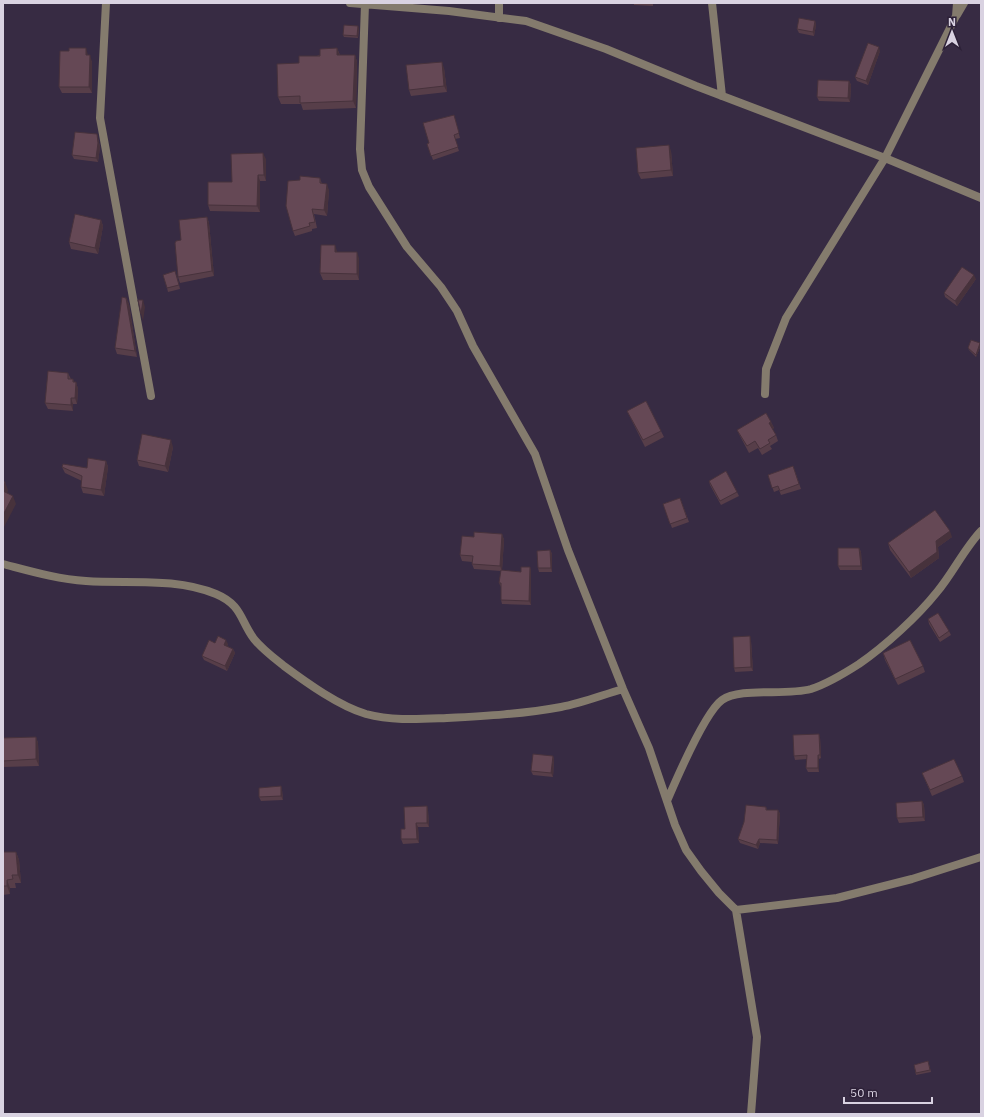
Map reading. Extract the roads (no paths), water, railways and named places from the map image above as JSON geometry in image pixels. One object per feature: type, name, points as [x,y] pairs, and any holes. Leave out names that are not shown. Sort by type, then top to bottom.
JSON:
[{"type":"street","points":[[106,3],[100,118],[151,396]]},
{"type":"street","points":[[350,3],[526,21],[606,49],[722,96],[885,158],[981,198]]},
{"type":"street","points":[[499,3],[499,18]]},
{"type":"street","points":[[712,3],[722,96]]},
{"type":"street","points":[[956,16],[957,3]]},
{"type":"street","points":[[765,394],[766,369],[786,318],[885,158],[956,16],[964,3]]},
{"type":"street","points":[[365,4],[360,121],[362,170],[369,187],[407,247],[441,288],[456,311],[473,346],[535,454],[568,550],[623,689],[649,748],[675,825],[686,850],[719,893],[736,910],[757,1037],[750,1114]]},
{"type":"street","points":[[667,801],[681,769],[711,712],[721,701],[731,696],[811,689],[860,663],[900,630],[936,593],[981,531]]},
{"type":"street","points":[[3,564],[54,577],[86,581],[176,584],[194,586],[218,595],[238,609],[254,638],[267,653],[297,676],[334,699],[365,714],[389,718],[421,719],[501,715],[562,707],[623,689]]},
{"type":"street","points":[[736,910],[837,898],[912,879],[981,857]]}]
